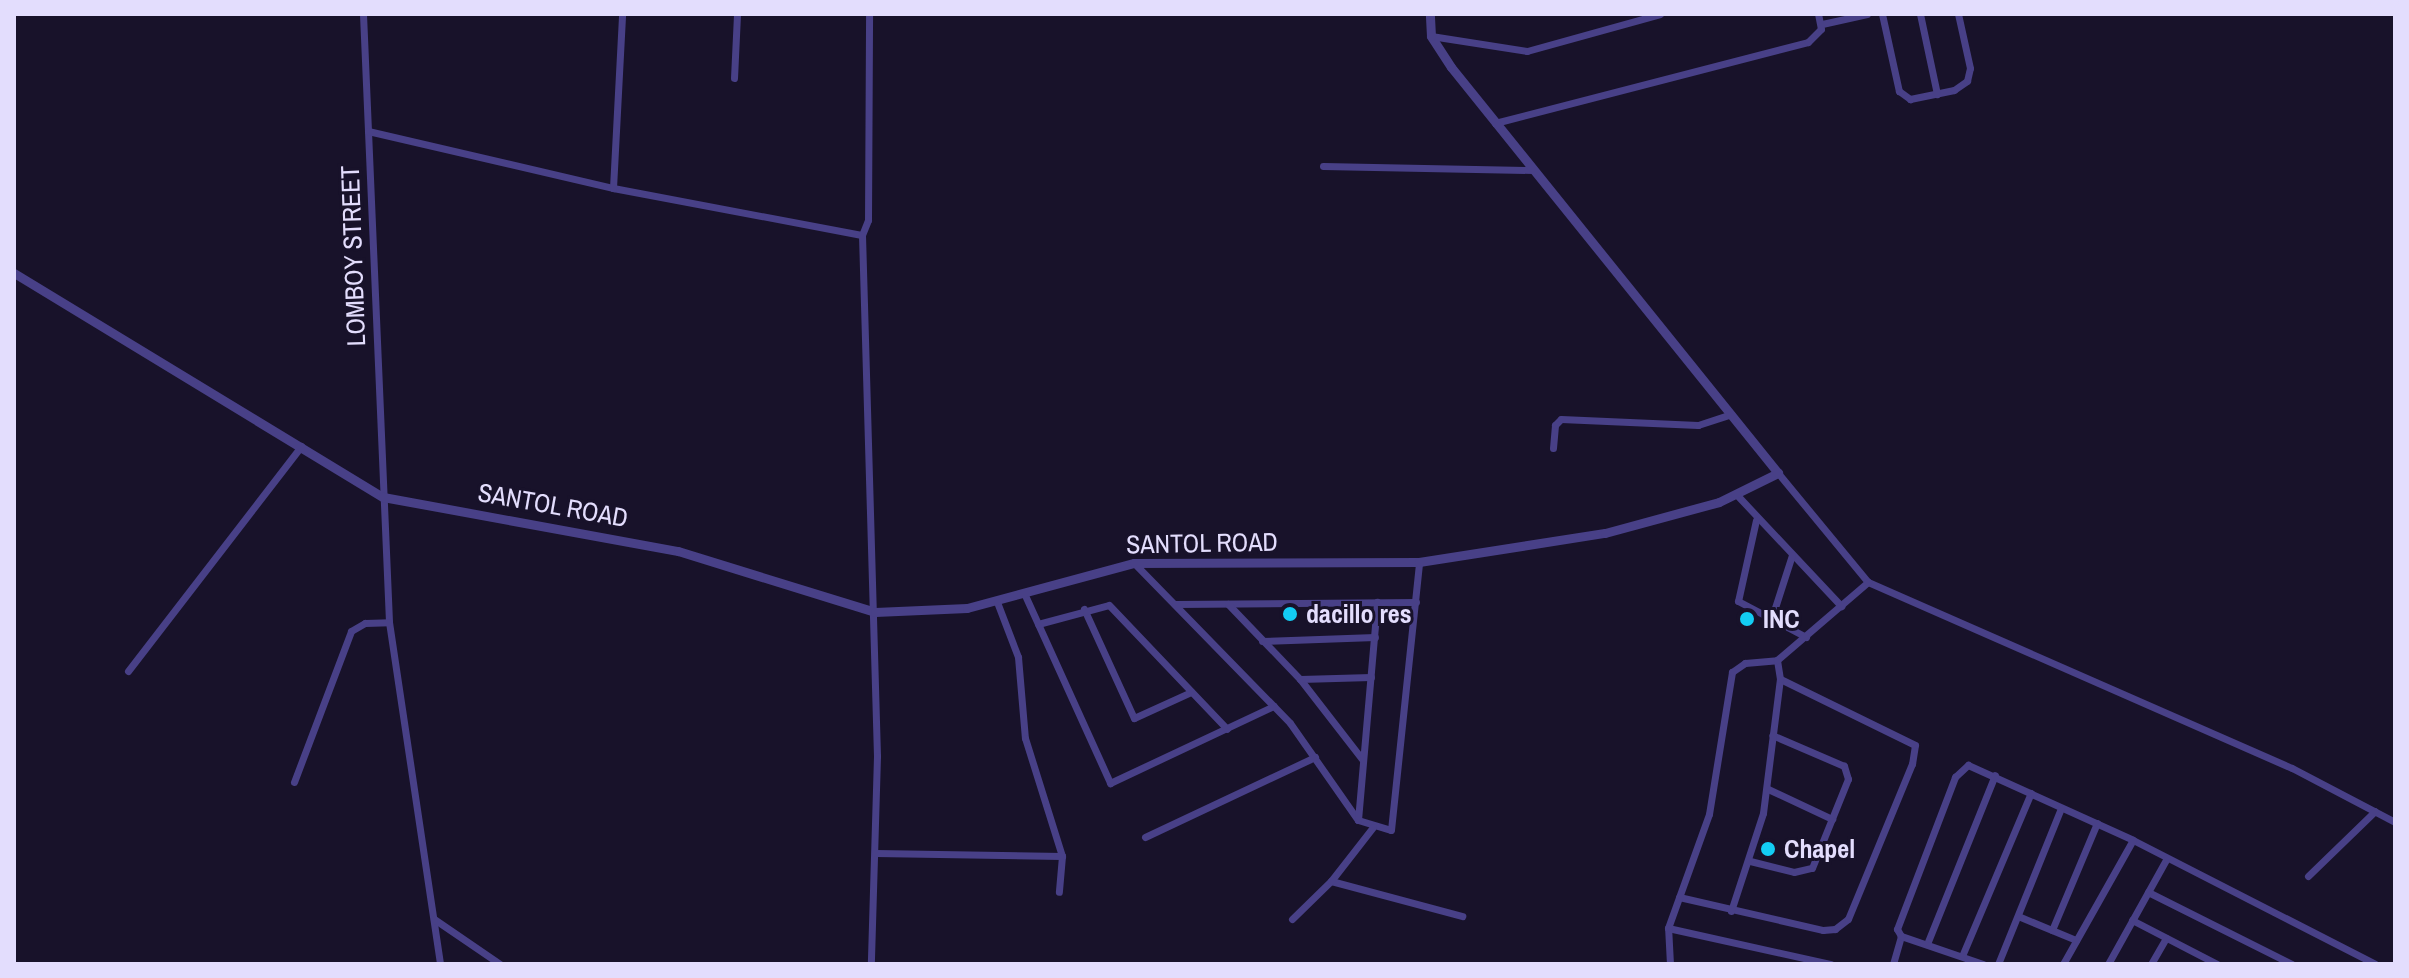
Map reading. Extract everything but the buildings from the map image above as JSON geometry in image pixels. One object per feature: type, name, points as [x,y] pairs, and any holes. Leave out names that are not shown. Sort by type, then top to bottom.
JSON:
[{"type":"street","name":"LOMBOY STREET","points":[[363,14],[383,497]]},
{"type":"street","points":[[613,188],[622,14]]},
{"type":"street","points":[[734,78],[737,14]]},
{"type":"street","points":[[869,14],[868,220],[862,235],[875,612],[875,853],[871,964]]},
{"type":"street","points":[[1430,14],[1431,36],[1495,123],[1868,582],[2292,768],[2395,822]]},
{"type":"street","points":[[1630,23],[1631,14]]},
{"type":"street","points":[[1431,36],[1527,51],[1660,14]]},
{"type":"street","points":[[1818,14],[1822,24]]},
{"type":"street","points":[[1495,123],[1808,42],[1822,24],[1867,14]]},
{"type":"street","points":[[1882,14],[1901,97],[1937,94],[1959,88],[1969,77],[1958,14]]},
{"type":"street","points":[[1920,14],[1937,94]]},
{"type":"street","points":[[368,131],[613,188],[862,235]]},
{"type":"street","points":[[1323,166],[1533,170]]},
{"type":"street","points":[[14,273],[383,497],[389,622],[440,964]]},
{"type":"street","points":[[1553,448],[1555,425],[1561,419],[1698,425],[1731,414]]},
{"type":"street","points":[[128,671],[301,446]]},
{"type":"street","name":"SANTOL ROAD","points":[[383,497],[678,551],[875,612],[924,614],[997,602],[1134,563],[1419,562],[1650,524],[1736,494],[1778,473]]},
{"type":"street","points":[[1736,494],[1756,520],[1841,606]]},
{"type":"street","points":[[1756,520],[1737,598],[1745,608],[1806,637]]},
{"type":"street","points":[[1771,620],[1792,555]]},
{"type":"street","points":[[1134,563],[1274,706],[1315,757],[1358,820],[1391,830],[1395,826],[1419,562]]},
{"type":"street","points":[[1670,964],[1668,928],[1709,814],[1732,672],[1745,663],[1777,660],[1868,582]]},
{"type":"street","points":[[1024,593],[1110,783],[1274,706]]},
{"type":"street","points":[[997,602],[1018,657],[1025,738],[1062,856],[1059,892]]},
{"type":"street","points":[[1358,820],[1377,602]]},
{"type":"street","points":[[1175,604],[1416,602]]},
{"type":"street","points":[[1228,604],[1300,679],[1363,760]]},
{"type":"street","points":[[1038,624],[1084,609],[1116,609],[1227,729]]},
{"type":"street","points":[[1084,609],[1134,718],[1191,692]]},
{"type":"street","points":[[294,782],[351,631],[365,623],[389,622]]},
{"type":"street","points":[[1262,641],[1375,637]]},
{"type":"street","points":[[1731,911],[1750,861],[1768,789],[1780,679],[1777,660]]},
{"type":"street","points":[[1300,679],[1371,677]]},
{"type":"street","points":[[1679,897],[1823,930],[1841,926],[1915,755],[1908,739],[1780,679]]},
{"type":"street","points":[[1750,861],[1810,870],[1832,819],[1847,769],[1772,735]]},
{"type":"street","points":[[1145,837],[1315,757]]},
{"type":"street","points":[[1893,964],[1901,936],[1898,920],[1955,777],[1968,765],[2133,840],[2375,964]]},
{"type":"street","points":[[1927,944],[1995,775]]},
{"type":"street","points":[[1768,789],[1832,819]]},
{"type":"street","points":[[1962,956],[2031,793]]},
{"type":"street","points":[[1998,964],[2061,808]]},
{"type":"street","points":[[2308,876],[2375,811]]},
{"type":"street","points":[[2052,930],[2097,823]]},
{"type":"street","points":[[1292,919],[1331,881],[1373,827]]},
{"type":"street","points":[[2063,964],[2133,840]]},
{"type":"street","points":[[875,853],[1062,856]]},
{"type":"street","points":[[2108,964],[2167,858]]},
{"type":"street","points":[[1331,881],[1462,916]]},
{"type":"street","points":[[2148,892],[2292,964]]},
{"type":"street","points":[[2018,916],[2076,940]]},
{"type":"street","points":[[434,919],[500,964]]},
{"type":"street","points":[[2132,920],[2217,964]]},
{"type":"street","points":[[1668,928],[1831,964]]},
{"type":"street","points":[[1901,936],[1980,963]]},
{"type":"street","points":[[2151,964],[2166,938]]},
{"type":"street","points":[[2192,964],[2198,954]]},
{"type":"place","name":"dacillo res","points":[[1290,614]]},
{"type":"place","name":"INC","points":[[1747,619]]},
{"type":"place","name":"Chapel","points":[[1768,849]]}]
